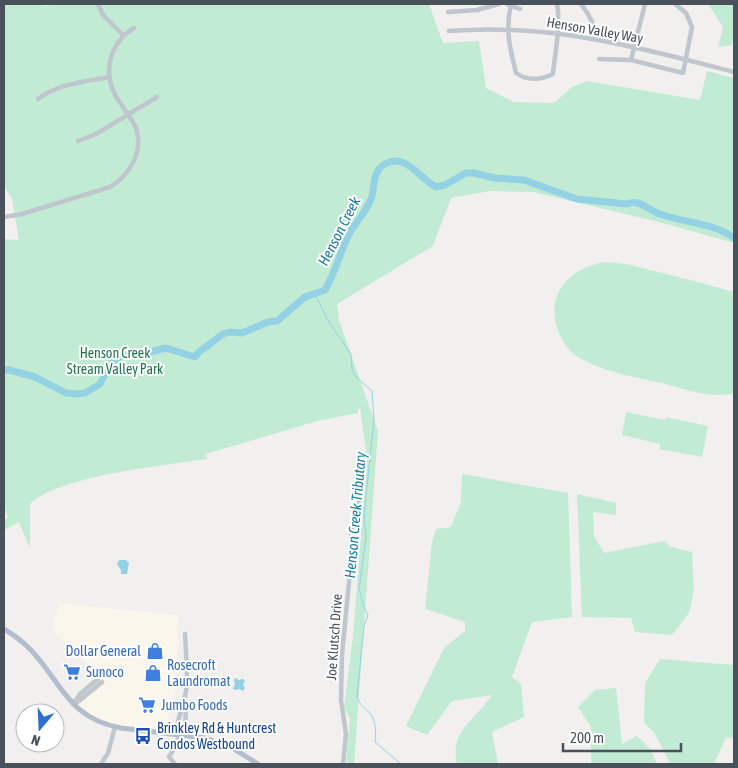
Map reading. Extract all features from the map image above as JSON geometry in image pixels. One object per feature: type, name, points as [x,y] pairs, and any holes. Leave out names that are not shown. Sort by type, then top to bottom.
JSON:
[{"type":"main road","points":[[4,628],[31,650],[61,691],[73,704],[91,718],[115,727],[206,738],[222,744],[258,764]]},
{"type":"street","points":[[98,4],[103,15],[123,35]]},
{"type":"street","points":[[448,12],[478,10],[499,4]]},
{"type":"street","points":[[520,9],[509,4],[508,44],[516,73],[521,77],[542,80],[553,74],[558,33],[559,13],[557,4]]},
{"type":"street","points":[[580,4],[588,14],[596,30]]},
{"type":"street","points":[[631,60],[645,4]]},
{"type":"street","points":[[599,59],[631,60],[682,74],[692,27],[686,13],[675,4]]},
{"type":"street","points":[[4,217],[22,214],[110,187],[118,183],[130,170],[137,151],[136,129],[116,98],[110,77],[111,56],[123,35],[134,28]]},
{"type":"street","name":"Henson Valley Way","points":[[449,31],[507,29],[558,33],[603,40],[734,72]]},
{"type":"street","points":[[38,99],[47,92],[63,85],[110,77]]},
{"type":"street","points":[[78,141],[96,134],[157,97]]},
{"type":"street","name":"Joe Klutsch Drive","points":[[343,764],[346,734],[341,700],[342,654],[351,561],[351,533],[358,510],[361,483]]},
{"type":"street","points":[[175,764],[169,757],[180,734],[185,697],[187,670],[185,634]]},
{"type":"street","points":[[73,704],[80,694],[100,681]]},
{"type":"street","points":[[180,734],[185,697]]},
{"type":"street","points":[[101,764],[108,753],[115,727]]},
{"type":"shaded area","points":[[60,602],[178,615],[176,687],[167,722],[167,733],[108,725],[73,704],[101,682],[74,648],[63,642],[55,633],[53,622]]},
{"type":"green space","name":"Henson Creek Stream Valley Park","points":[[4,4],[41,4],[46,6],[53,4],[429,4],[443,43],[479,41],[486,88],[514,102],[554,103],[572,87],[587,81],[700,100],[707,71],[734,78],[734,243],[663,223],[533,192],[490,191],[451,198],[433,246],[337,304],[339,320],[378,431],[354,764],[346,764],[350,718],[344,708],[353,636],[367,458],[360,408],[358,413],[317,421],[206,454],[207,459],[114,473],[87,479],[44,494],[30,504],[30,548],[19,522],[4,530],[4,520],[8,518],[4,505],[4,239],[19,240],[12,198],[4,187]]},
{"type":"green space","points":[[708,4],[734,4],[734,37],[732,45],[718,47],[723,27]]},
{"type":"green space","points":[[604,262],[626,264],[734,292],[734,394],[713,395],[699,393],[619,373],[584,361],[570,350],[558,330],[555,317],[555,305],[558,295],[563,285],[571,277],[591,265]]},
{"type":"green space","points":[[626,412],[665,420],[666,417],[708,426],[702,457],[659,449],[660,444],[622,435]]},
{"type":"green space","points":[[462,474],[568,493],[572,617],[532,622],[512,677],[521,684],[524,717],[492,732],[498,764],[457,764],[456,753],[460,734],[492,695],[452,701],[427,735],[406,726],[444,648],[465,631],[465,622],[425,609],[432,542],[436,529],[451,527],[461,502]]},
{"type":"green space","points":[[577,494],[616,503],[616,515],[593,512],[594,536],[604,553],[664,541],[671,547],[692,552],[694,591],[689,613],[672,635],[635,632],[631,618],[582,617]]},
{"type":"green space","points":[[660,659],[734,665],[734,738],[726,737],[714,764],[669,764],[654,732],[644,723],[645,683]]},
{"type":"green space","points":[[616,688],[622,744],[637,736],[650,749],[657,764],[591,764],[591,727],[578,707],[595,690]]},
{"type":"water","points":[[119,560],[126,560],[129,563],[127,574],[121,574],[117,564]]},
{"type":"water","points":[[235,678],[245,681],[243,691],[233,689]]},
{"type":"waterway","name":"Henson Creek","points":[[4,370],[35,377],[66,393],[85,393],[100,384],[111,363],[121,356],[142,354],[166,348],[195,357],[223,334],[230,332],[242,333],[268,322],[277,321],[305,297],[325,290],[349,234],[371,199],[377,172],[388,162],[393,161],[406,164],[436,187],[445,185],[466,173],[524,180],[577,199],[641,204],[672,218],[718,229],[734,238]]},
{"type":"waterway","name":"Henson Creek Tributary","points":[[315,294],[327,319],[351,354],[352,370],[356,377],[372,391],[374,420],[364,515],[366,537],[359,589],[368,615],[364,626],[357,696],[359,702],[373,719],[375,742],[401,764]]},
{"type":"place","name":"Dollar General","points":[[155,651]]},
{"type":"place","name":"Sunoco","points":[[72,672]]},
{"type":"place","name":"Rosecroft Laundromat","points":[[153,673]]},
{"type":"place","name":"Jumbo Foods","points":[[147,705]]},
{"type":"place","name":"Brinkley Rd & Huntcrest Condos Westbound","points":[[143,736]]}]
